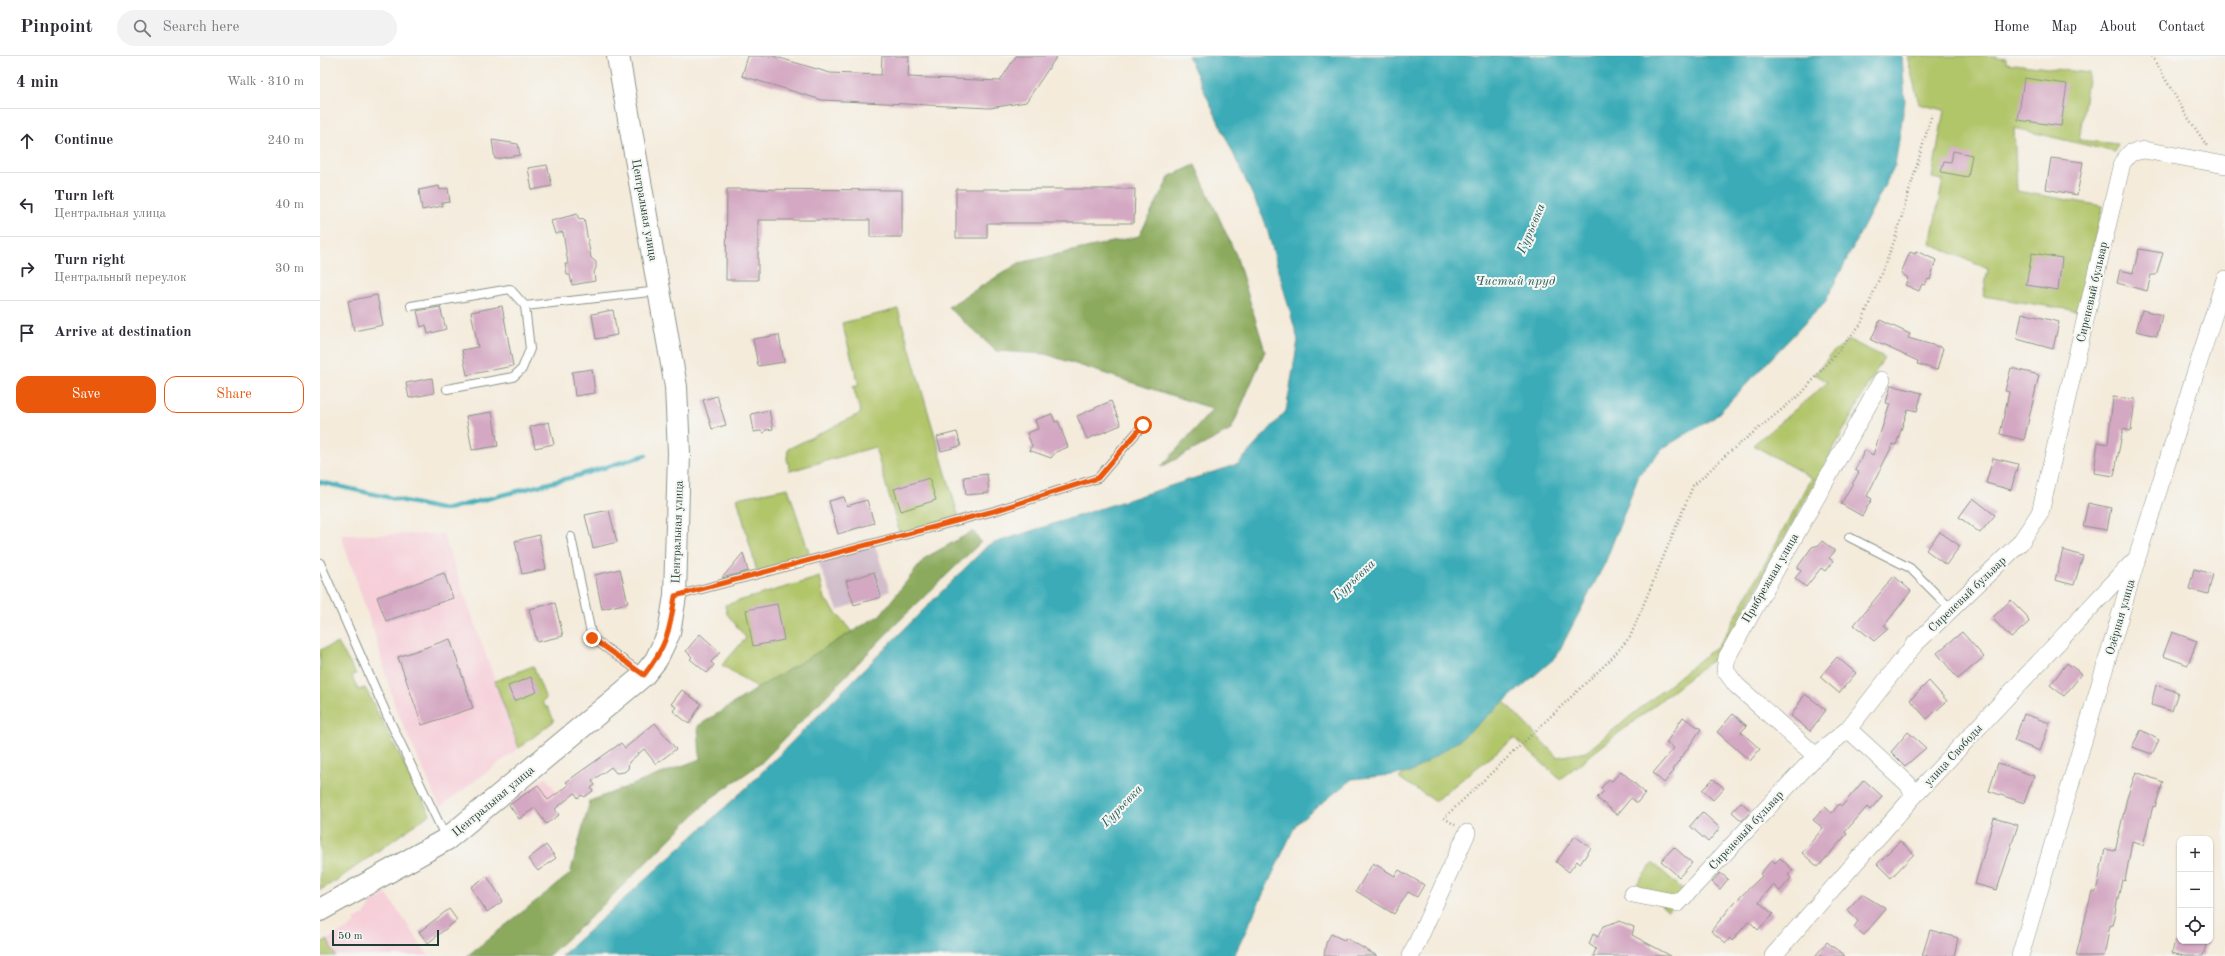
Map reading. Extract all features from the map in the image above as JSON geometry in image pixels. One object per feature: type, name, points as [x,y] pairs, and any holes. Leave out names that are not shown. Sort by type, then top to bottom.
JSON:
[{"type":"main road","name":"Центральная улица","points":[[320,910],[447,839],[644,675],[656,660],[669,633],[675,596],[679,453],[676,387],[618,56]]},
{"type":"street","name":"Сиреневый бульвар","points":[[1633,894],[1678,903],[1816,756],[1848,729],[1914,645],[2020,543],[2040,513],[2122,163],[2130,153],[2144,150],[2225,165]]},
{"type":"street","name":"Озёрная улица","points":[[2020,956],[2137,558],[2225,279]]},
{"type":"street","name":"Прибрежная улица","points":[[1816,756],[1736,685],[1725,670],[1727,657],[1882,380]]},
{"type":"street","name":"улица Свободы","points":[[1773,956],[1914,796],[2137,558]]},
{"type":"street","points":[[1848,729],[1908,784],[1914,796]]},
{"type":"street","points":[[1411,956],[1467,833]]},
{"type":"lane","points":[[411,306],[510,289],[525,306],[530,349],[522,369],[513,377],[447,389]]},
{"type":"lane","points":[[525,306],[660,291]]},
{"type":"lane","points":[[675,596],[986,513],[1098,478],[1143,425]]},
{"type":"lane","points":[[571,537],[592,638],[644,675]]},
{"type":"lane","points":[[1849,537],[1910,568],[1952,609]]},
{"type":"lane","points":[[320,563],[386,713],[447,839]]},
{"type":"path","points":[[2152,56],[2185,113],[2212,152]]},
{"type":"path","points":[[1467,833],[1444,818],[1609,661],[1630,637],[1694,486],[1727,454],[1802,393],[1861,324],[1895,239],[1932,114]]},
{"type":"shaded area","points":[[443,534],[519,748],[440,807],[395,707],[375,636],[341,535]]},
{"type":"shaded area","points":[[874,543],[890,591],[838,610],[818,562]]},
{"type":"shaded area","points":[[546,777],[559,795],[527,817],[515,800]]},
{"type":"shaded area","points":[[386,893],[429,956],[336,956],[327,940],[355,924],[354,920],[364,915],[372,903]]},
{"type":"green space","points":[[1907,56],[1997,56],[1997,58],[2006,59],[2006,63],[2089,73],[2079,140],[2118,144],[2115,152],[2014,128],[2017,191],[2103,206],[2078,311],[1983,296],[1988,269],[1930,244],[1943,180],[1932,178],[1944,110],[1919,104]]},
{"type":"green space","points":[[1195,165],[1236,255],[1265,351],[1231,430],[1161,467],[1213,409],[1045,354],[996,351],[948,307],[1019,263],[1139,236],[1170,176]]},
{"type":"green space","points":[[898,309],[959,518],[900,534],[875,447],[790,471],[787,459],[788,449],[861,413],[853,387],[859,385],[842,323]]},
{"type":"green space","points":[[1849,340],[1884,357],[1721,653],[1560,779],[1514,738],[1435,801],[1399,778],[1458,731],[1498,695],[1557,757],[1586,752],[1721,643],[1812,478],[1753,445],[1828,382],[1815,374],[1832,353]]},
{"type":"green space","points":[[788,488],[811,559],[758,575],[737,498]]},
{"type":"green space","points":[[973,531],[981,542],[897,623],[761,763],[710,799],[591,917],[548,956],[467,956],[570,874],[590,801],[700,759],[698,726],[756,689],[880,615],[925,558]]},
{"type":"green space","points":[[820,577],[825,599],[860,642],[761,690],[722,665],[746,638],[727,614],[725,605]]},
{"type":"green space","points":[[338,643],[356,674],[352,676],[358,690],[365,688],[430,814],[337,880],[320,890],[320,650]]},
{"type":"green space","points":[[533,666],[546,699],[542,702],[547,708],[548,707],[554,721],[519,748],[495,681]]},
{"type":"green space","points":[[1653,863],[1687,893],[1668,911],[1637,884]]},
{"type":"green space","points":[[327,940],[336,956],[320,956],[320,943]]},
{"type":"water","name":"Чистый пруд","points":[[1188,56],[1902,56],[1905,101],[1895,165],[1825,302],[1715,417],[1663,448],[1639,475],[1605,563],[1556,657],[1461,739],[1410,773],[1352,779],[1296,824],[1234,956],[561,956],[746,788],[988,545],[1238,464],[1286,411],[1298,340],[1265,222]]},
{"type":"building","points":[[748,56],[773,56],[830,73],[881,75],[882,56],[909,56],[908,77],[1000,81],[1016,56],[1057,56],[1026,102],[990,108],[822,100],[742,76]]},
{"type":"building","points":[[2024,78],[2067,84],[2061,126],[2018,120]]},
{"type":"building","points":[[492,140],[518,144],[520,155],[495,159]]},
{"type":"building","points":[[1953,151],[1972,155],[1968,177],[1941,172],[1944,161],[1951,162]]},
{"type":"building","points":[[2051,158],[2083,162],[2077,195],[2046,189]]},
{"type":"building","points":[[547,165],[552,186],[532,190],[528,168]]},
{"type":"building","points":[[439,186],[440,190],[448,188],[450,202],[442,203],[443,206],[422,210],[419,190]]},
{"type":"building","points":[[727,189],[902,190],[902,237],[870,237],[870,220],[758,220],[758,280],[726,280]]},
{"type":"building","points":[[956,189],[1135,189],[1134,223],[987,223],[987,238],[956,238]]},
{"type":"building","points":[[577,214],[579,220],[584,219],[591,258],[596,262],[596,268],[594,272],[595,281],[572,285],[570,275],[567,275],[565,264],[568,264],[563,232],[555,234],[551,221]]},
{"type":"building","points":[[2139,249],[2163,253],[2156,275],[2151,275],[2147,291],[2117,283],[2120,270],[2133,273]]},
{"type":"building","points":[[1916,251],[1936,260],[1930,280],[1928,279],[1925,285],[1922,284],[1919,291],[1905,285],[1908,278],[1901,273],[1910,252],[1915,254]]},
{"type":"building","points":[[2032,253],[2062,258],[2058,290],[2026,285]]},
{"type":"building","points":[[377,295],[383,325],[354,331],[348,301]]},
{"type":"building","points":[[502,306],[513,366],[467,375],[462,350],[478,347],[471,312]]},
{"type":"building","points":[[440,307],[446,329],[428,334],[426,325],[421,327],[417,311]]},
{"type":"building","points":[[613,310],[617,335],[596,339],[592,314]]},
{"type":"building","points":[[2142,310],[2162,315],[2157,336],[2136,331]]},
{"type":"building","points":[[2022,313],[2059,322],[2053,349],[2017,339]]},
{"type":"building","points":[[1880,320],[1910,334],[1908,338],[1943,348],[1937,370],[1917,364],[1918,361],[1871,340]]},
{"type":"building","points":[[779,335],[784,362],[758,366],[753,339]]},
{"type":"building","points":[[2011,368],[2039,375],[2024,440],[2000,434],[2009,392],[2005,391]]},
{"type":"building","points":[[592,369],[595,393],[575,396],[572,372]]},
{"type":"building","points":[[432,378],[434,393],[409,398],[406,383]]},
{"type":"building","points":[[1891,385],[1922,393],[1917,411],[1908,409],[1896,445],[1893,444],[1867,496],[1872,499],[1862,516],[1841,504],[1859,472],[1855,470],[1865,450],[1873,455],[1890,404],[1886,403]]},
{"type":"building","points":[[717,396],[726,425],[712,429],[703,400]]},
{"type":"building","points":[[2113,397],[2135,399],[2131,431],[2123,429],[2114,476],[2094,473],[2098,442],[2108,444]]},
{"type":"building","points":[[1111,401],[1121,425],[1087,439],[1077,416]]},
{"type":"building","points":[[769,410],[773,429],[766,430],[764,433],[760,431],[754,432],[751,414]]},
{"type":"building","points":[[492,412],[498,446],[472,450],[466,416]]},
{"type":"building","points":[[1052,414],[1055,422],[1058,421],[1068,447],[1056,452],[1051,458],[1029,450],[1032,446],[1027,433],[1038,429],[1035,420]]},
{"type":"building","points":[[549,422],[554,444],[535,448],[530,427]]},
{"type":"building","points":[[957,432],[961,446],[941,451],[937,437]]},
{"type":"building","points":[[1993,458],[2018,464],[2011,490],[1986,483]]},
{"type":"building","points":[[987,474],[989,493],[966,495],[964,477]]},
{"type":"building","points":[[929,478],[936,500],[901,511],[894,489]]},
{"type":"building","points":[[844,497],[847,506],[867,500],[874,523],[838,534],[829,501]]},
{"type":"building","points":[[1973,498],[1995,515],[1980,533],[1959,517]]},
{"type":"building","points":[[2088,503],[2111,508],[2107,530],[2083,526]]},
{"type":"building","points":[[609,510],[617,542],[593,548],[585,515]]},
{"type":"building","points":[[1940,532],[1960,546],[1946,565],[1926,550]]},
{"type":"building","points":[[539,535],[546,569],[522,574],[515,541]]},
{"type":"building","points":[[1822,541],[1835,551],[1829,558],[1833,561],[1825,571],[1821,568],[1806,587],[1795,578],[1801,571],[1797,568],[1812,547],[1819,545]]},
{"type":"building","points":[[2063,550],[2083,556],[2074,585],[2055,580]]},
{"type":"building","points":[[743,553],[748,571],[722,578]]},
{"type":"building","points":[[620,569],[628,603],[602,609],[595,575]]},
{"type":"building","points":[[2194,569],[2213,574],[2208,594],[2189,589]]},
{"type":"building","points":[[874,572],[881,597],[854,605],[846,581]]},
{"type":"building","points":[[444,573],[453,598],[386,621],[377,597]]},
{"type":"building","points":[[1894,576],[1911,591],[1884,626],[1888,629],[1874,641],[1854,625]]},
{"type":"building","points":[[2011,600],[2026,615],[2029,622],[2011,638],[1992,618]]},
{"type":"building","points":[[555,603],[563,636],[537,642],[529,609]]},
{"type":"building","points":[[777,604],[784,640],[753,646],[746,610]]},
{"type":"building","points":[[1962,632],[1984,657],[1958,679],[1937,653]]},
{"type":"building","points":[[2172,632],[2197,641],[2188,665],[2163,656]]},
{"type":"building","points":[[700,634],[720,652],[711,662],[714,665],[707,673],[690,659],[692,657],[686,651]]},
{"type":"building","points":[[450,639],[473,708],[422,725],[398,657]]},
{"type":"building","points":[[1837,657],[1856,673],[1839,693],[1820,677]]},
{"type":"building","points":[[2067,663],[2082,674],[2064,696],[2050,685]]},
{"type":"building","points":[[531,677],[537,692],[514,701],[508,686]]},
{"type":"building","points":[[1929,681],[1947,701],[1927,719],[1910,700]]},
{"type":"building","points":[[2156,685],[2178,692],[2172,711],[2151,705]]},
{"type":"building","points":[[682,690],[701,704],[689,724],[673,711],[676,707],[671,704]]},
{"type":"building","points":[[1805,694],[1826,710],[1810,731],[1791,716]]},
{"type":"building","points":[[1733,714],[1747,726],[1741,732],[1760,749],[1750,761],[1717,732]]},
{"type":"building","points":[[2024,714],[2050,723],[2040,751],[2014,741]]},
{"type":"building","points":[[1683,717],[1701,729],[1673,770],[1674,771],[1664,783],[1653,773],[1674,748],[1666,743]]},
{"type":"building","points":[[655,723],[676,749],[656,764],[644,749],[629,762],[628,769],[624,772],[616,773],[611,767],[592,781],[595,785],[591,788],[593,791],[584,797],[582,795],[578,798],[575,793],[555,809],[559,815],[546,824],[535,808],[519,819],[509,805],[538,785],[548,800],[569,785],[566,782],[621,743],[625,748]]},
{"type":"building","points":[[2141,730],[2159,740],[2152,754],[2132,747]]},
{"type":"building","points":[[1908,732],[1926,748],[1905,766],[1891,752]]},
{"type":"building","points":[[1998,763],[2034,776],[2024,803],[1989,791]]},
{"type":"building","points":[[1621,771],[1645,793],[1637,803],[1631,798],[1617,815],[1597,798],[1604,791],[1601,788],[1609,779],[1612,781]]},
{"type":"building","points":[[2136,772],[2163,782],[2155,807],[2153,806],[2143,845],[2132,842],[2125,881],[2122,880],[2112,926],[2110,925],[2104,956],[2076,956],[2092,891],[2096,892],[2105,849],[2115,851],[2127,798]]},
{"type":"building","points":[[1713,779],[1724,788],[1713,800],[1702,790]]},
{"type":"building","points":[[1864,780],[1882,796],[1870,810],[1867,807],[1845,832],[1847,834],[1818,867],[1802,853],[1823,828],[1813,820],[1825,807],[1832,813],[1839,804],[1842,806]]},
{"type":"building","points":[[1741,802],[1751,811],[1742,821],[1732,812]]},
{"type":"building","points":[[1702,812],[1720,828],[1708,842],[1690,826]]},
{"type":"building","points":[[1994,818],[2018,825],[1997,890],[1975,884]]},
{"type":"building","points":[[1575,836],[1591,848],[1580,864],[1577,861],[1569,872],[1556,862]]},
{"type":"building","points":[[1900,841],[1914,854],[1891,878],[1877,864]]},
{"type":"building","points":[[546,845],[556,858],[538,871],[528,859]]},
{"type":"building","points":[[1674,847],[1692,863],[1679,877],[1661,861]]},
{"type":"building","points":[[1780,858],[1793,870],[1788,875],[1791,878],[1780,891],[1773,885],[1759,902],[1773,914],[1758,930],[1749,921],[1732,941],[1730,938],[1726,943],[1711,931],[1735,902],[1762,876],[1760,874],[1772,860],[1775,863]]},
{"type":"building","points":[[1373,863],[1395,876],[1399,870],[1424,885],[1417,897],[1408,892],[1394,914],[1356,891]]},
{"type":"building","points":[[1720,873],[1728,879],[1720,889],[1712,882]]},
{"type":"building","points":[[487,876],[503,901],[487,912],[471,887]]},
{"type":"building","points":[[1862,894],[1886,909],[1864,935],[1854,927],[1858,921],[1847,910]]},
{"type":"building","points":[[449,909],[457,920],[428,943],[419,932]]},
{"type":"building","points":[[1619,921],[1634,927],[1632,935],[1671,956],[1593,956],[1596,949],[1589,944],[1593,934],[1598,937],[1603,926]]},
{"type":"building","points":[[1930,930],[1958,938],[1954,956],[1922,956]]},
{"type":"building","points":[[1331,934],[1344,940],[1346,938],[1377,956],[1324,956],[1326,943]]},
{"type":"building","points":[[2175,941],[2177,941],[2177,944],[2206,944],[2203,956],[2184,956],[2172,953]]},
{"type":"building","points":[[1827,942],[1845,956],[1815,956]]},
{"type":"waterway","points":[[320,482],[444,510],[573,477],[646,455]]},
{"type":"route","points":[[592,638],[644,675],[656,660],[669,633],[675,596],[793,566],[994,511],[1098,478],[1143,425]]},
{"type":"water label","name":"Гурьевка","points":[[1530,228]]},
{"type":"water label","name":"Гурьевка","points":[[1353,579]]},
{"type":"water label","name":"Гурьевка","points":[[1121,805]]}]
